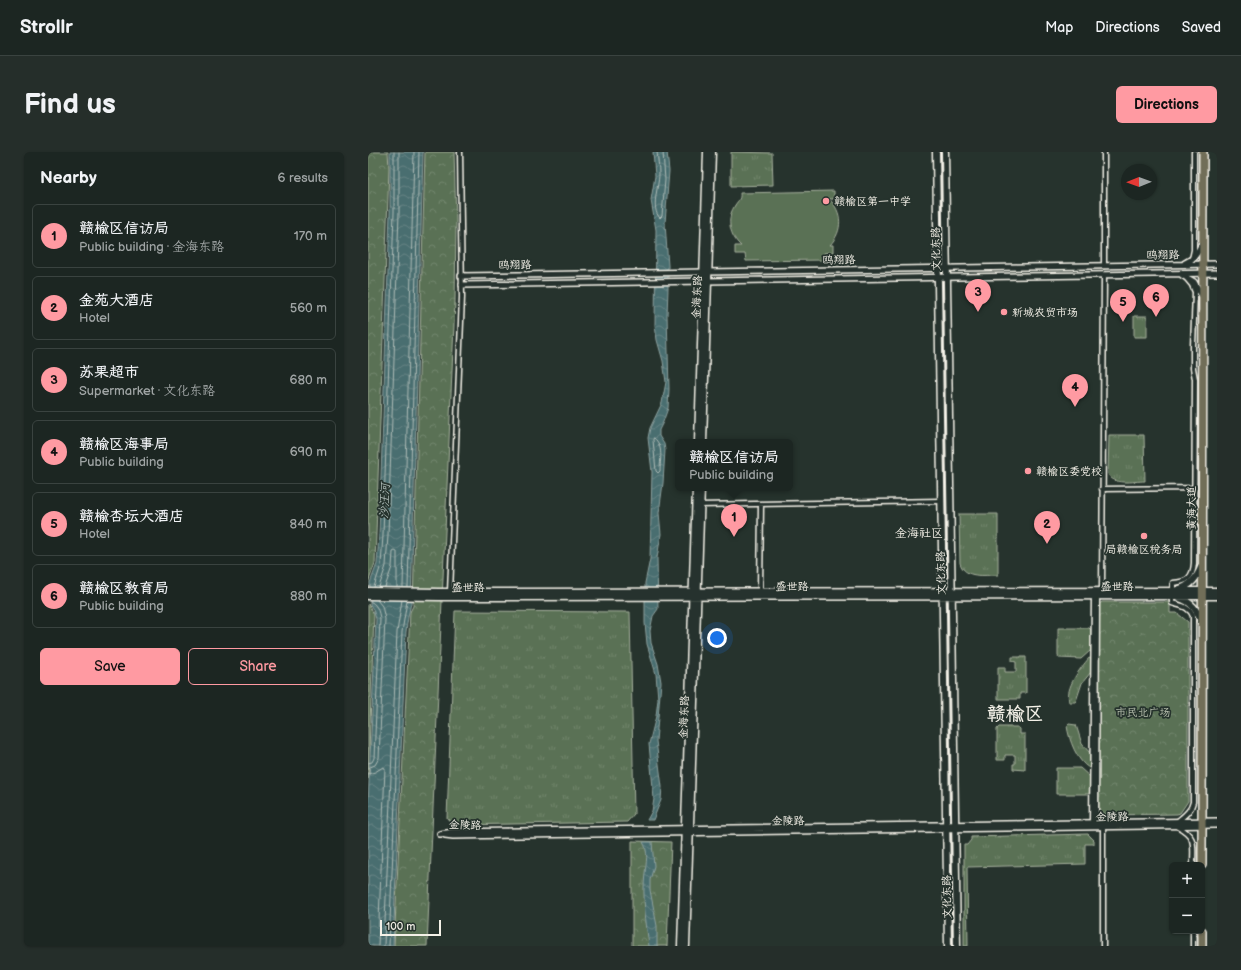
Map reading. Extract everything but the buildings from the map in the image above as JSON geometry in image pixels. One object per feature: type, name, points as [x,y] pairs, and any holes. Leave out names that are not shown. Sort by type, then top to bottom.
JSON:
[{"type":"main road","name":"金海东路","points":[[706,272],[707,152]]},
{"type":"main road","name":"金海东路","points":[[698,439],[712,152]]},
{"type":"main road","name":"文化东路","points":[[936,152],[948,946]]},
{"type":"main road","name":"文化东路","points":[[945,152],[957,946]]},
{"type":"main road","name":"黄海大道","points":[[1202,862],[1203,152]]},
{"type":"main road","name":"金海东路","points":[[703,439],[705,282]]},
{"type":"main road","name":"金海东路","points":[[695,594],[696,491]]},
{"type":"main road","name":"金海东路","points":[[681,946],[687,831],[695,594],[701,491]]},
{"type":"main road","points":[[1172,593],[1194,581],[1202,564]]},
{"type":"main road","name":"盛世路","points":[[368,591],[695,594],[1172,593],[1217,596]]},
{"type":"main road","name":"盛世路","points":[[368,596],[432,597],[695,594],[760,591],[943,594]]},
{"type":"main road","name":"盛世路","points":[[1202,594],[1217,591]]},
{"type":"main road","points":[[1172,593],[1194,606],[1202,625]]},
{"type":"main road","name":"金海东路","points":[[686,946],[687,831]]},
{"type":"main road","points":[[1202,934],[1202,946]]},
{"type":"street","points":[[450,592],[462,285],[460,152]]},
{"type":"street","points":[[1104,152],[1104,266]]},
{"type":"street","points":[[1192,260],[1194,250],[1194,152]]},
{"type":"street","points":[[1180,265],[1192,260],[1197,254],[1203,240]]},
{"type":"street","name":"鸥翔路","points":[[461,276],[1217,264]]},
{"type":"street","points":[[1178,274],[1194,282],[1203,299]]},
{"type":"street","name":"鸥翔路","points":[[462,285],[1217,274]]},
{"type":"street","points":[[1094,825],[1097,593],[1102,489],[1104,275]]},
{"type":"street","points":[[1184,276],[1192,285],[1195,292],[1193,346],[1193,368],[1195,379],[1194,563],[1193,572],[1189,578],[1172,584],[1172,603],[1187,608],[1193,616],[1193,802],[1188,814],[1177,823],[1193,841],[1193,862]]},
{"type":"street","points":[[1195,488],[1202,477]]},
{"type":"street","points":[[1102,489],[1195,488]]},
{"type":"street","points":[[1195,488],[1202,498]]},
{"type":"street","points":[[700,505],[941,501]]},
{"type":"street","points":[[760,591],[761,504]]},
{"type":"street","name":"金陵路","points":[[687,831],[453,832],[440,834],[453,836],[1202,823],[1217,821]]},
{"type":"street","name":"金陵路","points":[[1094,825],[1103,827],[1177,823]]},
{"type":"street","name":"金陵路","points":[[1202,823],[1217,825]]},
{"type":"street","points":[[1103,827],[1103,946]]},
{"type":"street","points":[[1193,934],[1193,946]]},
{"type":"green space","points":[[368,152],[388,152],[389,168],[375,563],[368,583]]},
{"type":"green space","points":[[425,152],[454,152],[456,221],[455,302],[427,946],[394,946],[410,612],[413,606]]},
{"type":"green space","points":[[731,152],[772,153],[773,185],[731,186]]},
{"type":"green space","points":[[834,191],[834,199],[829,199],[837,210],[840,222],[837,234],[830,245],[833,245],[833,252],[824,253],[824,260],[746,261],[745,254],[735,254],[735,246],[741,246],[734,238],[730,228],[730,217],[739,199],[740,193]]},
{"type":"green space","points":[[1134,316],[1147,316],[1147,337],[1134,337]]},
{"type":"green space","points":[[1109,435],[1144,435],[1145,481],[1124,482],[1111,478],[1108,474]]},
{"type":"green space","points":[[959,514],[998,514],[998,575],[976,575],[966,572],[962,568],[960,563]]},
{"type":"green space","name":"市民北广场","points":[[1102,602],[1170,602],[1170,613],[1177,613],[1188,622],[1188,801],[1180,813],[1102,815],[1098,811],[1099,604]]},
{"type":"green space","points":[[368,604],[374,614],[368,779]]},
{"type":"green space","points":[[455,611],[630,612],[634,814],[627,822],[453,825],[447,818]]},
{"type":"green space","points":[[1058,628],[1089,628],[1091,630],[1091,650],[1081,659],[1059,658]]},
{"type":"green space","points":[[1012,657],[1026,657],[1026,693],[1020,693],[1020,699],[998,699],[998,667],[1005,667],[1005,672],[1016,672],[1016,662],[1012,661]]},
{"type":"green space","points":[[1089,658],[1091,659],[1091,672],[1082,683],[1076,701],[1069,702],[1068,696],[1071,684]]},
{"type":"green space","points":[[1069,724],[1076,725],[1082,744],[1091,754],[1089,768],[1074,750],[1068,732],[1067,726]]},
{"type":"green space","points":[[999,727],[1018,727],[1020,729],[1020,734],[1025,734],[1025,770],[1013,769],[1013,764],[1015,764],[1015,755],[1005,755],[1005,760],[997,760],[997,729]]},
{"type":"green space","points":[[1056,768],[1080,768],[1090,777],[1090,793],[1056,794]]},
{"type":"green space","points":[[1088,834],[1094,840],[1094,844],[1085,844],[1085,864],[967,867],[968,946],[964,946],[964,845],[967,845],[971,840],[971,837]]},
{"type":"green space","points":[[632,841],[671,842],[667,946],[632,946]]},
{"type":"water","name":"沙汪河","points":[[390,152],[423,152],[411,603],[406,632],[393,946],[368,946],[368,806],[376,619],[370,605],[370,583],[377,564],[379,534],[390,212]]},
{"type":"water","points":[[653,152],[667,152],[669,171],[665,223],[668,266],[667,315],[669,389],[668,408],[659,430],[659,436],[664,444],[665,450],[659,513],[661,534],[657,558],[658,609],[653,616],[650,631],[651,643],[658,664],[661,682],[656,741],[662,787],[661,800],[653,820],[647,820],[652,811],[654,799],[649,744],[656,716],[658,699],[656,674],[647,644],[645,623],[645,583],[650,559],[652,472],[648,438],[650,428],[662,403],[666,382],[655,325],[656,230],[651,200],[655,176]]},
{"type":"water","points":[[643,842],[652,842],[654,866],[650,880],[650,890],[657,926],[657,946],[649,946],[644,900],[647,854]]},
{"type":"place","name":"赣榆区第一中学","points":[[826,201]]},
{"type":"place","name":"苏果超市","points":[[978,312]]},
{"type":"place","name":"新城农贸市场","points":[[1004,312]]},
{"type":"place","name":"赣榆区教育局","points":[[1156,317]]},
{"type":"place","name":"赣榆杏坛大酒店","points":[[1123,322]]},
{"type":"place","name":"赣榆区海事局","points":[[1075,407]]},
{"type":"place","name":"赣榆区委党校","points":[[1028,471]]},
{"type":"place","name":"局赣榆区税务局","points":[[1144,536]]},
{"type":"place","name":"赣榆区信访局","points":[[734,537]]},
{"type":"place","name":"金苑大酒店","points":[[1047,544]]},
{"type":"district","name":"金海社区","points":[[919,533]]},
{"type":"district","name":"赣榆区","points":[[1015,714]]}]
